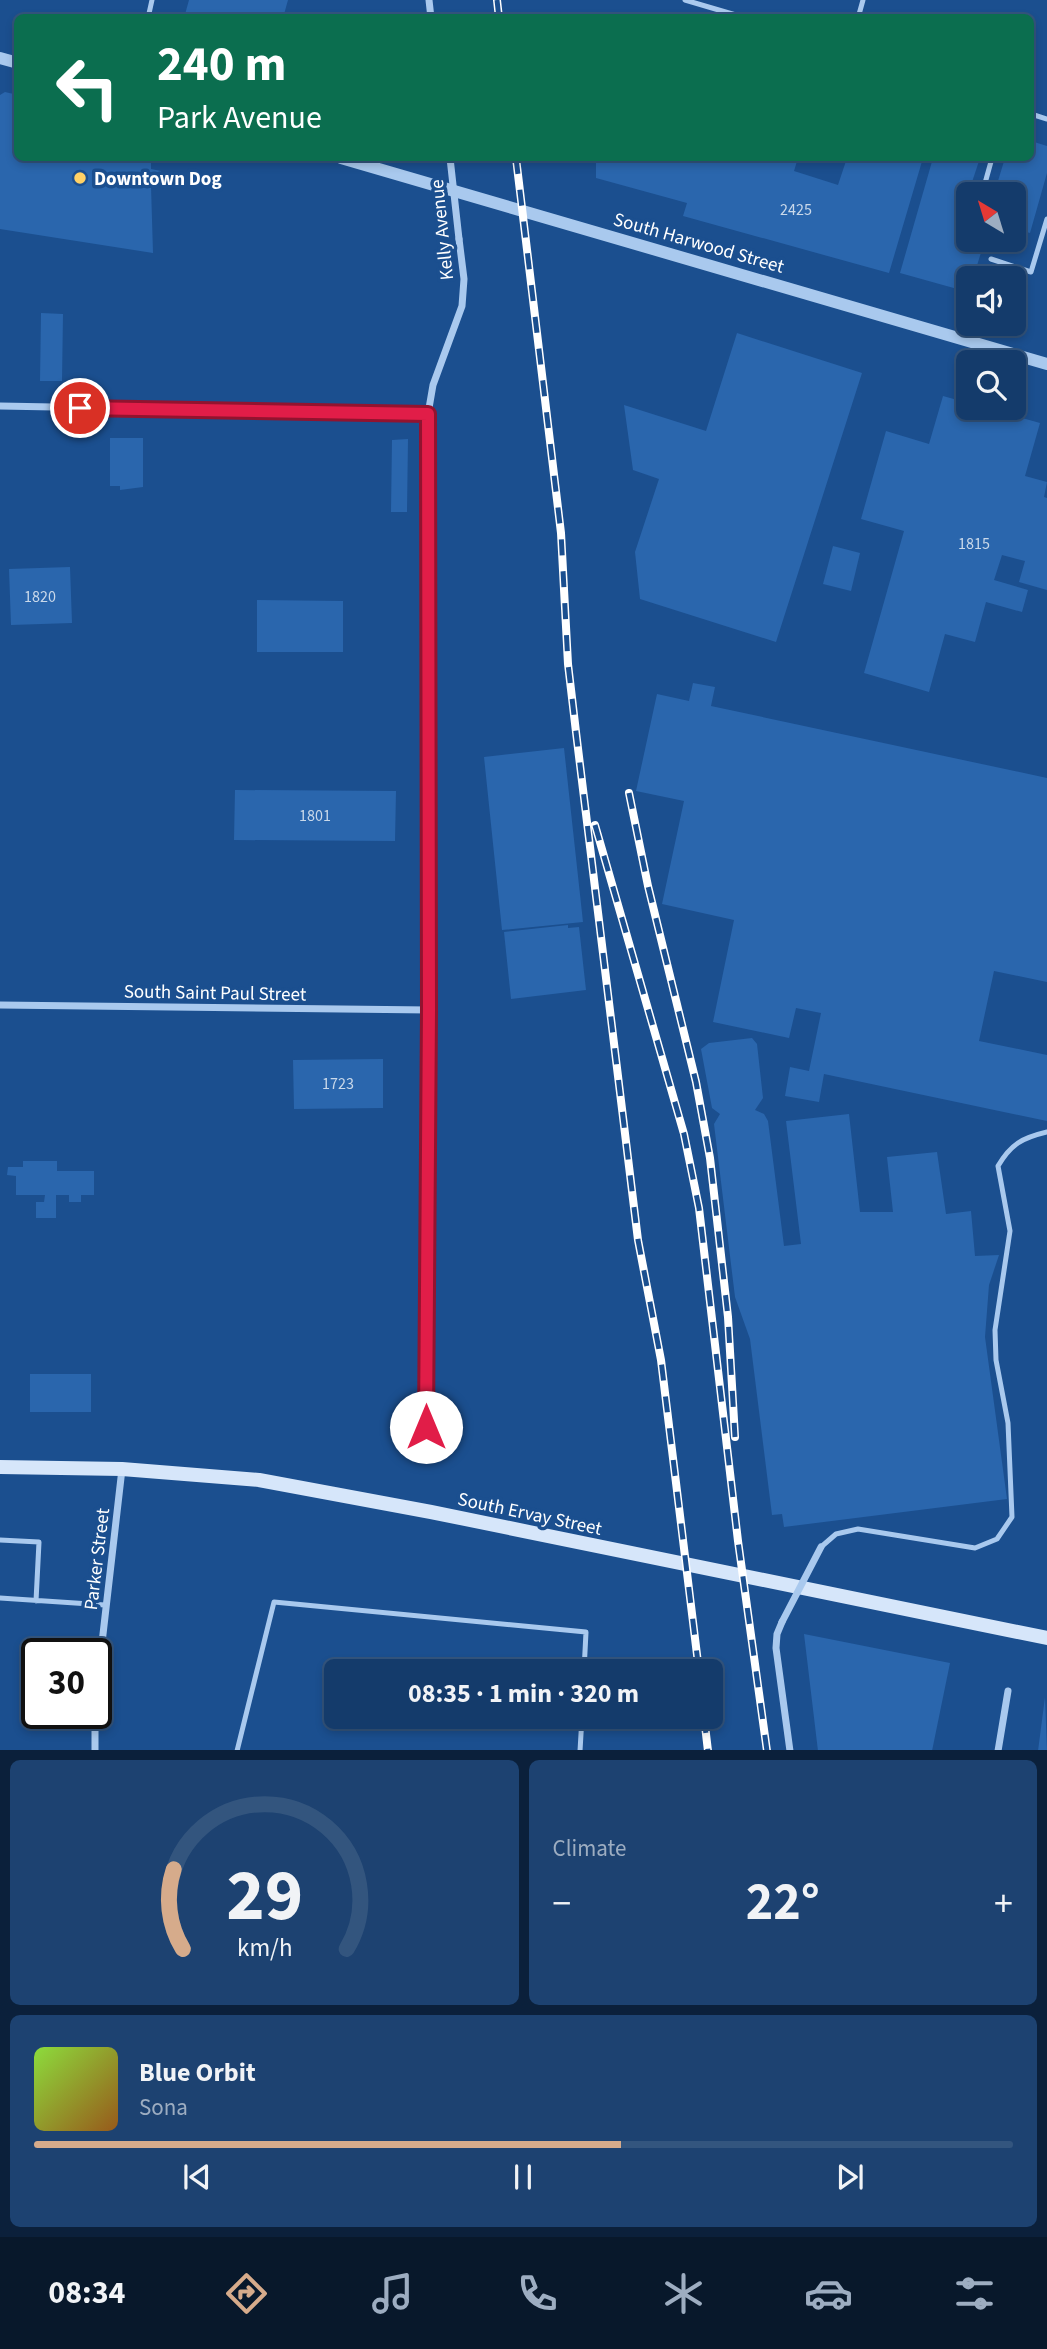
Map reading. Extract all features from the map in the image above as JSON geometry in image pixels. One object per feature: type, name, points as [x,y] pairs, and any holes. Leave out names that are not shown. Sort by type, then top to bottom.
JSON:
[{"type":"main road","name":"South Ervay Street","points":[[0,1467],[122,1469],[259,1480],[431,1512],[1047,1638]]},
{"type":"street","name":"South Harwood Street","points":[[351,161],[1047,364]]},
{"type":"street","name":"Kelly Avenue","points":[[426,1427],[429,1010],[428,414],[433,385],[462,306],[464,279],[450,161]]},
{"type":"street","points":[[0,406],[428,414]]},
{"type":"street","name":"South Saint Paul Street","points":[[0,1005],[429,1010]]},
{"type":"street","name":"Parker Street","points":[[102,1638],[122,1469]]},
{"type":"street","points":[[790,1750],[776,1648],[777,1634],[821,1547]]},
{"type":"street","points":[[998,1750],[1008,1691]]},
{"type":"street","points":[[95,1729],[95,1750]]},
{"type":"lane","points":[[685,0],[732,14]]},
{"type":"lane","points":[[985,182],[991,161]]},
{"type":"lane","points":[[991,258],[1031,272],[1047,219]]},
{"type":"lane","points":[[821,1547],[836,1534],[859,1529],[975,1548],[997,1539],[1012,1517],[1008,1423],[996,1360],[995,1330],[1010,1231],[998,1167],[1009,1149],[1034,1135],[1047,1132]]},
{"type":"lane","points":[[0,1540],[39,1542],[36,1601]]},
{"type":"lane","points":[[0,1598],[105,1605]]},
{"type":"lane","points":[[237,1750],[274,1602],[586,1632],[585,1659]]},
{"type":"lane","points":[[580,1750],[581,1729]]},
{"type":"building","points":[[189,0],[288,0],[284,14],[185,14]]},
{"type":"building","name":"Downtown Dog","points":[[5,92],[14,94],[14,161],[151,161],[151,169],[161,171],[159,187],[151,186],[153,253],[0,229],[0,95]]},
{"type":"building","points":[[1034,142],[1047,146],[1047,173],[1030,233],[1026,232],[1026,182],[998,182],[1004,161],[1034,161]]},
{"type":"building","points":[[596,161],[797,161],[794,171],[838,185],[846,161],[922,161],[889,273],[683,216],[687,203],[596,178]]},
{"type":"building","points":[[932,161],[979,161],[972,182],[956,182],[956,252],[981,252],[977,266],[956,266],[956,289],[900,273]]},
{"type":"building","points":[[41,313],[63,314],[62,381],[40,381]]},
{"type":"building","points":[[737,333],[862,373],[776,642],[640,599],[635,552],[659,479],[633,470],[624,405],[706,431]]},
{"type":"building","points":[[943,396],[956,400],[956,420],[1026,419],[1040,423],[1025,476],[1047,482],[1044,497],[1047,498],[1047,590],[1019,582],[1025,561],[1002,555],[994,580],[1028,590],[1022,612],[986,602],[975,642],[945,634],[929,692],[864,673],[904,531],[861,519],[886,431],[929,444]]},
{"type":"building","points":[[110,438],[143,438],[143,487],[120,490],[120,486],[110,486]]},
{"type":"building","points":[[408,439],[407,512],[391,512],[392,440]]},
{"type":"building","points":[[833,546],[860,553],[851,591],[823,584]]},
{"type":"building","points":[[70,567],[72,623],[11,625],[9,569]]},
{"type":"building","points":[[257,600],[343,601],[343,652],[257,652]]},
{"type":"building","points":[[693,683],[715,687],[711,706],[1047,778],[1047,982],[994,971],[979,1041],[1047,1055],[1047,1121],[824,1074],[819,1102],[785,1096],[790,1067],[809,1071],[821,1013],[796,1008],[789,1038],[713,1022],[734,920],[662,904],[684,801],[636,791],[657,694],[689,701]]},
{"type":"building","points":[[564,748],[583,922],[502,930],[484,757]]},
{"type":"building","points":[[235,790],[396,791],[395,841],[234,840]]},
{"type":"building","points":[[568,925],[568,928],[579,927],[586,990],[511,999],[504,932]]},
{"type":"building","points":[[752,1038],[757,1044],[763,1098],[755,1110],[764,1114],[768,1121],[784,1246],[801,1244],[786,1121],[849,1114],[860,1212],[893,1212],[887,1157],[937,1152],[946,1214],[971,1211],[975,1256],[999,1255],[989,1285],[985,1337],[1007,1499],[784,1527],[782,1514],[772,1515],[750,1339],[735,1297],[714,1124],[720,1114],[712,1108],[701,1049],[709,1043]]},
{"type":"building","points":[[383,1059],[383,1108],[294,1109],[293,1060]]},
{"type":"building","points":[[23,1161],[57,1161],[57,1171],[94,1171],[94,1195],[81,1195],[81,1202],[69,1202],[69,1195],[56,1195],[56,1218],[36,1218],[36,1202],[44,1202],[45,1195],[16,1195],[16,1176],[7,1175],[8,1167],[23,1167]]},
{"type":"building","points":[[30,1374],[91,1374],[91,1412],[30,1412]]},
{"type":"building","points":[[804,1634],[950,1663],[932,1750],[818,1750]]},
{"type":"building","points":[[1045,1697],[1047,1750],[1038,1750]]},
{"type":"railway","points":[[497,0],[499,14]]},
{"type":"railway","points":[[516,161],[561,533],[568,664],[576,732],[638,1240],[661,1360],[698,1659]]},
{"type":"railway","points":[[629,793],[648,886],[696,1082],[710,1158],[728,1317],[735,1437]]},
{"type":"railway","points":[[595,825],[684,1134],[699,1208],[738,1541],[767,1750]]},
{"type":"railway","points":[[705,1729],[708,1750]]},
{"type":"place","name":"Downtown Dog","points":[[80,178]]},
{"type":"route","points":[[80,408],[428,414],[429,1010],[426,1427]]}]
